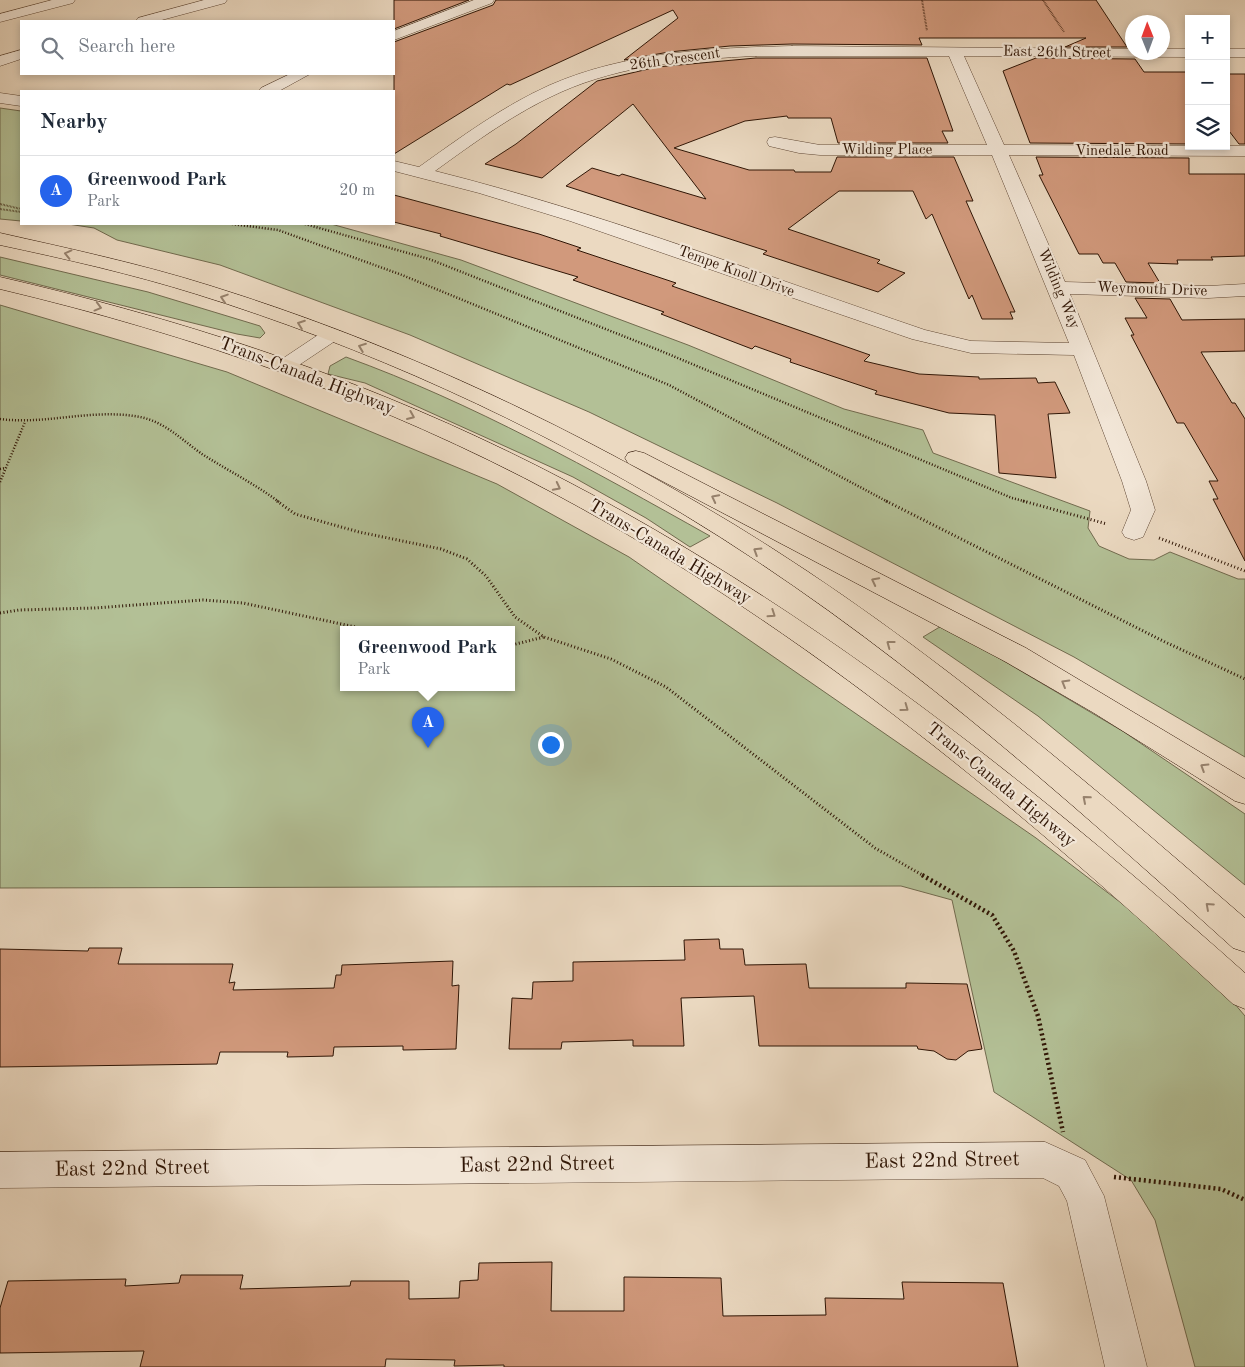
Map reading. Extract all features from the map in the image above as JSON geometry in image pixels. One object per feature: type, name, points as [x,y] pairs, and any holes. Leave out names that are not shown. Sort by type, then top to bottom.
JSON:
[{"type":"highway","points":[[0,239],[78,256],[178,283],[271,313],[559,424],[643,461],[1016,655],[1104,706],[1245,793]]},
{"type":"highway","name":"Trans-Canada Highway","points":[[0,283],[155,322],[286,365],[413,416],[505,460],[651,538],[737,590],[873,685],[994,778],[1112,875],[1245,994]]},
{"type":"highway","points":[[392,359],[465,390],[616,466],[776,563],[934,676],[1039,759],[1245,938]]},
{"type":"street","points":[[0,18],[68,0]]},
{"type":"street","points":[[148,20],[220,0]]},
{"type":"street","points":[[395,36],[487,0]]},
{"type":"street","name":"26th Crescent","points":[[423,172],[494,122],[543,94],[619,67],[672,58],[753,51],[955,52]]},
{"type":"street","name":"East 26th Street","points":[[955,52],[1185,54]]},
{"type":"street","name":"Wilding Way","points":[[955,52],[1000,150],[1058,288],[1134,481],[1143,510],[1134,532]]},
{"type":"street","points":[[1230,53],[1245,53]]},
{"type":"street","points":[[0,61],[20,54]]},
{"type":"street","points":[[269,90],[300,75]]},
{"type":"street","points":[[0,98],[20,101]]},
{"type":"street","name":"Wilding Place","points":[[775,142],[799,148],[820,150],[1000,150]]},
{"type":"street","name":"Vinedale Road","points":[[1000,150],[1245,151]]},
{"type":"street","name":"Tempe Knoll Drive","points":[[395,166],[423,172],[595,223],[942,341],[993,348],[1083,348]]},
{"type":"street","name":"Weymouth Drive","points":[[1058,288],[1208,292],[1245,290]]},
{"type":"street","points":[[286,365],[331,335]]},
{"type":"street","name":"East 22nd Street","points":[[0,1170],[1045,1160],[1072,1173]]},
{"type":"street","points":[[1072,1173],[1085,1196],[1126,1367]]},
{"type":"path","points":[[922,0],[930,51]]},
{"type":"path","points":[[1043,0],[1056,22],[1082,54]]},
{"type":"path","points":[[0,204],[20,210]]},
{"type":"path","points":[[0,209],[20,210]]},
{"type":"path","points":[[240,225],[278,230],[402,275],[668,385],[901,509],[1165,642],[1245,679]]},
{"type":"path","points":[[309,225],[430,259],[661,351],[1012,498],[1170,541],[1245,571]]},
{"type":"path","points":[[0,419],[25,422],[68,416],[141,417],[167,427],[201,453],[295,514],[359,532],[441,549],[467,559],[486,576],[515,617],[544,637],[611,659],[666,687],[875,848],[992,916],[1014,951],[1038,1016],[1072,1173],[1221,1189],[1245,1200]]},
{"type":"path","points":[[0,482],[25,422]]},
{"type":"path","points":[[0,469],[6,468]]},
{"type":"path","points":[[0,614],[19,610],[94,608],[203,600],[243,603],[351,626]]},
{"type":"path","points":[[515,644],[544,637]]},
{"type":"green space","points":[[0,108],[20,111],[20,221],[0,219]]},
{"type":"green space","points":[[74,225],[335,225],[461,260],[688,345],[844,409],[923,430],[933,453],[1090,511],[1088,528],[1099,546],[1129,559],[1154,560],[1170,552],[1238,579],[1245,579],[1245,757],[1074,657],[777,503],[589,412],[410,335],[220,265],[117,240],[94,228]]},
{"type":"green space","points":[[0,257],[148,292],[260,326],[265,333],[260,338],[237,334],[0,275]]},
{"type":"green space","points":[[0,305],[227,372],[497,484],[629,557],[1036,838],[1200,963],[1245,1016],[1245,1367],[1195,1367],[1155,1220],[1131,1180],[994,1092],[952,900],[901,886],[0,888]]},
{"type":"green space","points":[[346,357],[393,375],[486,416],[576,462],[710,536],[690,547],[646,518],[573,477],[365,383],[328,374],[330,366]]},
{"type":"green space","points":[[943,625],[1124,732],[1245,814],[1245,885],[1038,716],[923,637]]},
{"type":"building","points":[[394,0],[469,0],[395,29]]},
{"type":"building","points":[[496,0],[1096,0],[1125,44],[1125,47],[1065,47],[1086,38],[919,38],[922,45],[792,44],[730,46],[669,52],[624,60],[678,18],[673,10],[510,85],[507,84],[395,153],[395,42],[493,5]]},
{"type":"building","points":[[756,58],[927,58],[953,131],[942,131],[948,143],[838,143],[831,118],[788,118],[787,116],[745,121],[674,148],[749,170],[794,170],[795,172],[831,172],[837,157],[954,157],[973,201],[966,201],[1015,312],[1010,312],[1013,319],[982,319],[972,295],[969,299],[932,214],[926,219],[913,191],[839,191],[788,229],[880,260],[877,263],[905,273],[878,292],[763,254],[767,251],[566,186],[592,168],[619,176],[622,174],[706,199],[633,104],[542,178],[485,164],[516,144],[597,81],[657,67]]},
{"type":"building","points":[[1036,58],[1125,59],[1136,60],[1144,72],[1185,72],[1185,144],[1030,143],[1003,71]]},
{"type":"building","points":[[1230,74],[1245,74],[1245,144],[1239,144],[1230,132]]},
{"type":"building","points":[[1036,157],[1189,158],[1189,174],[1245,174],[1245,256],[1211,257],[1213,260],[1177,260],[1178,264],[1148,263],[1160,283],[1126,282],[1115,263],[1103,263],[1098,254],[1079,254],[1039,175],[1043,175]]},
{"type":"building","points":[[395,195],[539,234],[581,248],[577,250],[676,283],[672,286],[870,355],[864,361],[919,374],[979,377],[979,379],[1036,378],[1038,383],[1055,382],[1070,413],[1048,414],[1056,478],[999,473],[995,415],[949,413],[875,394],[877,391],[790,362],[791,359],[755,346],[752,349],[661,314],[664,312],[573,280],[578,277],[440,236],[441,234],[395,222]]},
{"type":"building","points":[[1135,298],[1170,299],[1182,320],[1245,319],[1245,351],[1201,352],[1232,403],[1235,403],[1245,419],[1245,561],[1213,499],[1218,499],[1209,481],[1218,481],[1184,423],[1177,423],[1131,335],[1134,335],[1125,318],[1147,318]]},
{"type":"building","points":[[719,939],[720,949],[743,949],[745,965],[806,964],[809,988],[906,988],[906,983],[967,984],[982,1049],[968,1051],[956,1060],[947,1059],[934,1051],[918,1049],[917,1046],[759,1046],[754,996],[681,998],[684,1046],[633,1046],[633,1040],[562,1042],[561,1049],[509,1049],[512,998],[532,999],[533,982],[573,981],[573,962],[685,960],[684,940]]},
{"type":"building","points":[[89,948],[122,948],[118,964],[233,964],[229,983],[235,982],[233,990],[334,988],[336,975],[341,975],[342,965],[453,961],[452,986],[459,985],[456,1049],[403,1050],[403,1046],[334,1047],[333,1056],[287,1057],[288,1052],[220,1052],[217,1064],[0,1067],[0,949],[88,951]]},
{"type":"building","points":[[552,1262],[551,1311],[624,1311],[624,1277],[721,1278],[723,1316],[826,1315],[825,1298],[904,1299],[902,1282],[1003,1283],[1018,1367],[504,1367],[504,1365],[454,1366],[455,1360],[386,1359],[385,1367],[140,1367],[144,1351],[0,1353],[0,1308],[8,1281],[126,1279],[125,1286],[179,1283],[181,1275],[243,1275],[240,1289],[350,1286],[351,1281],[409,1281],[409,1299],[459,1298],[460,1281],[478,1280],[479,1263]]},
{"type":"place","name":"Greenwood Park","points":[[428,748]]}]
